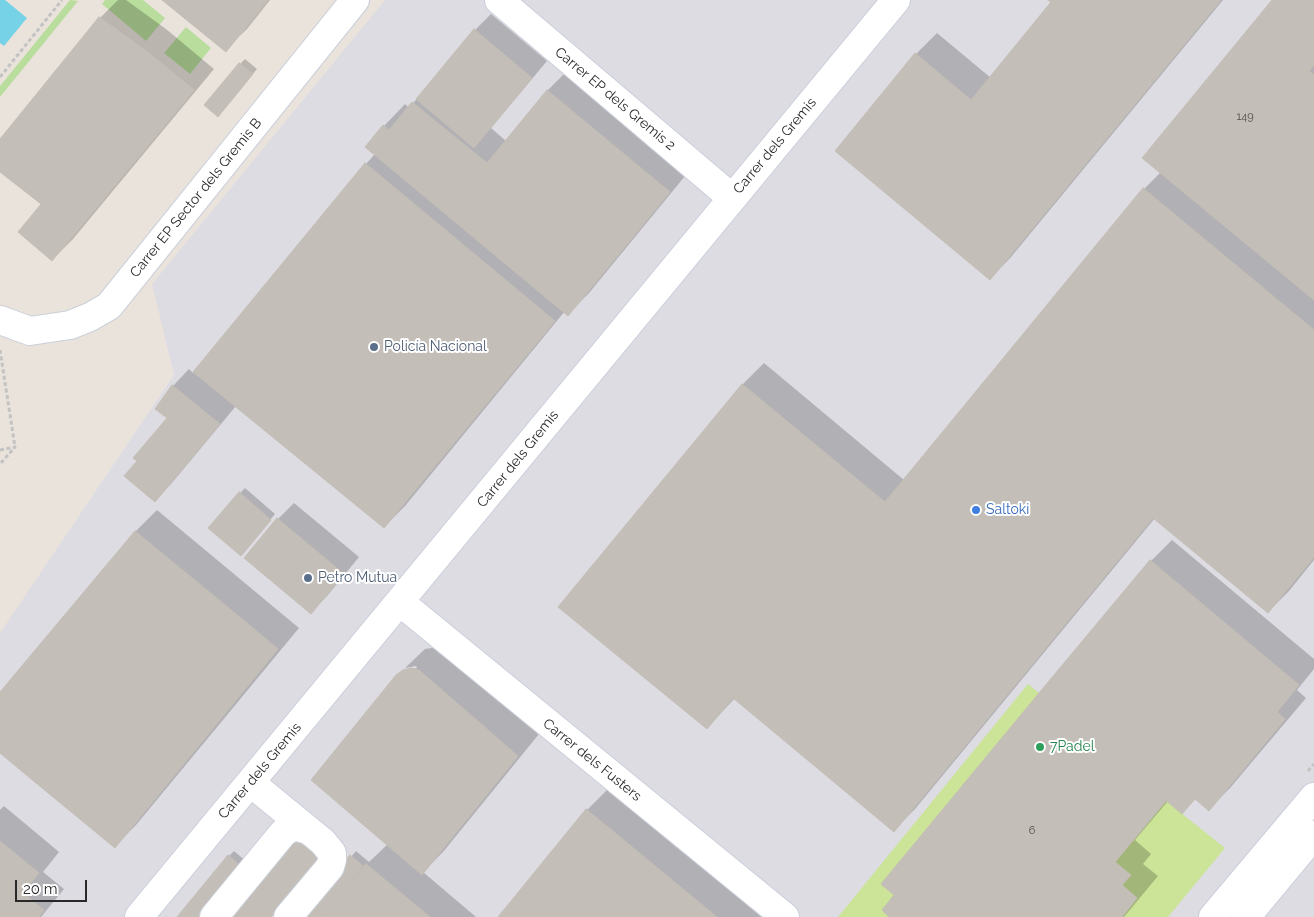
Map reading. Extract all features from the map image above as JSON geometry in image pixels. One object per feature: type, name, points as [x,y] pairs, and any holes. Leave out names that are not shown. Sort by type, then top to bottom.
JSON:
[{"type":"street","name":"Carrer EP Sector dels Gremis B","points":[[0,320],[30,331],[70,325],[90,317],[109,306],[355,0]]},
{"type":"street","name":"Carrer EP dels Gremis 2","points":[[499,0],[732,198]]},
{"type":"street","name":"Carrer dels Gremis","points":[[139,917],[896,0]]},
{"type":"street","name":"Carrer dels Fusters","points":[[400,602],[785,917]]},
{"type":"street","points":[[251,782],[328,847],[332,853],[330,867],[288,917]]},
{"type":"street","points":[[1213,917],[1314,797]]},
{"type":"street","points":[[214,917],[287,829],[293,826],[308,830]]},
{"type":"street","points":[[1246,917],[1314,835]]},
{"type":"path","points":[[0,77],[62,0]]},
{"type":"path","points":[[0,350],[15,447]]},
{"type":"path","points":[[0,450],[15,447]]},
{"type":"path","points":[[0,464],[15,447]]},
{"type":"shaded area","points":[[385,0],[1314,0],[1314,917],[0,917],[0,633],[174,375],[152,284]]},
{"type":"green space","points":[[70,0],[78,1],[0,97],[0,86]]},
{"type":"green space","points":[[105,0],[143,0],[165,18],[146,41],[102,4]]},
{"type":"green space","points":[[186,27],[211,48],[190,74],[164,53]]},
{"type":"green space","name":"7Padel","points":[[1028,684],[1166,801],[1225,848],[1168,917],[838,917]]},
{"type":"water","points":[[0,0],[5,0],[27,18],[4,46],[0,43]]},
{"type":"building","points":[[162,0],[268,0],[226,52]]},
{"type":"building","points":[[1048,0],[1221,0],[990,280],[835,151],[915,53],[971,100],[1051,2]]},
{"type":"building","points":[[1272,0],[1314,0],[1314,65],[1309,71],[1314,75],[1314,300],[1142,158]]},
{"type":"building","points":[[99,17],[145,50],[194,90],[52,261],[18,232],[41,204],[0,172],[0,139]]},
{"type":"building","points":[[474,29],[532,78],[474,148],[416,99]]},
{"type":"building","points":[[239,63],[253,74],[218,117],[204,105]]},
{"type":"building","points":[[547,90],[670,192],[568,316],[365,147],[383,125],[389,130],[412,102],[487,163]]},
{"type":"building","name":"Policía Nacional","points":[[365,163],[555,321],[384,528],[193,372]]},
{"type":"building","name":"Saltoki","points":[[1143,188],[1314,330],[1314,557],[1268,613],[1153,518],[894,832],[733,698],[707,729],[558,607],[742,384],[885,502]]},
{"type":"building","points":[[172,385],[220,424],[155,502],[124,476],[137,461],[133,458],[167,418],[155,409]]},
{"type":"building","points":[[239,492],[271,520],[241,556],[208,528]]},
{"type":"building","points":[[277,518],[344,574],[311,614],[244,558]]},
{"type":"building","points":[[135,531],[247,623],[129,766],[76,722],[30,778],[0,753],[0,692]]},
{"type":"building","points":[[1150,560],[1299,685],[1277,712],[1285,719],[1209,811],[1195,799],[1182,814],[1039,693]]},
{"type":"building","points":[[247,623],[278,649],[115,848],[30,778],[76,722],[129,766]]},
{"type":"building","points":[[411,668],[419,670],[518,756],[422,875],[311,780],[396,675],[403,670]]},
{"type":"building","name":"7Padel","points":[[1039,693],[1166,801],[1115,862],[1131,875],[1122,885],[1137,898],[1122,917],[889,917],[882,910],[894,895],[881,884]]},
{"type":"building","points":[[586,809],[717,917],[498,917]]},
{"type":"building","points":[[296,836],[321,857],[271,917],[229,917]]},
{"type":"building","points":[[0,841],[39,873],[23,893],[44,910],[39,917],[0,917]]},
{"type":"building","points":[[228,855],[243,868],[202,917],[177,917]]},
{"type":"building","points":[[350,855],[363,866],[322,917],[299,917]]},
{"type":"building","points":[[366,864],[430,917],[322,917]]},
{"type":"place","name":"Policía Nacional","points":[[374,347]]},
{"type":"place","name":"Saltoki","points":[[976,510]]},
{"type":"place","name":"Petro Mutua","points":[[308,578]]},
{"type":"place","name":"7Padel","points":[[1040,747]]}]
